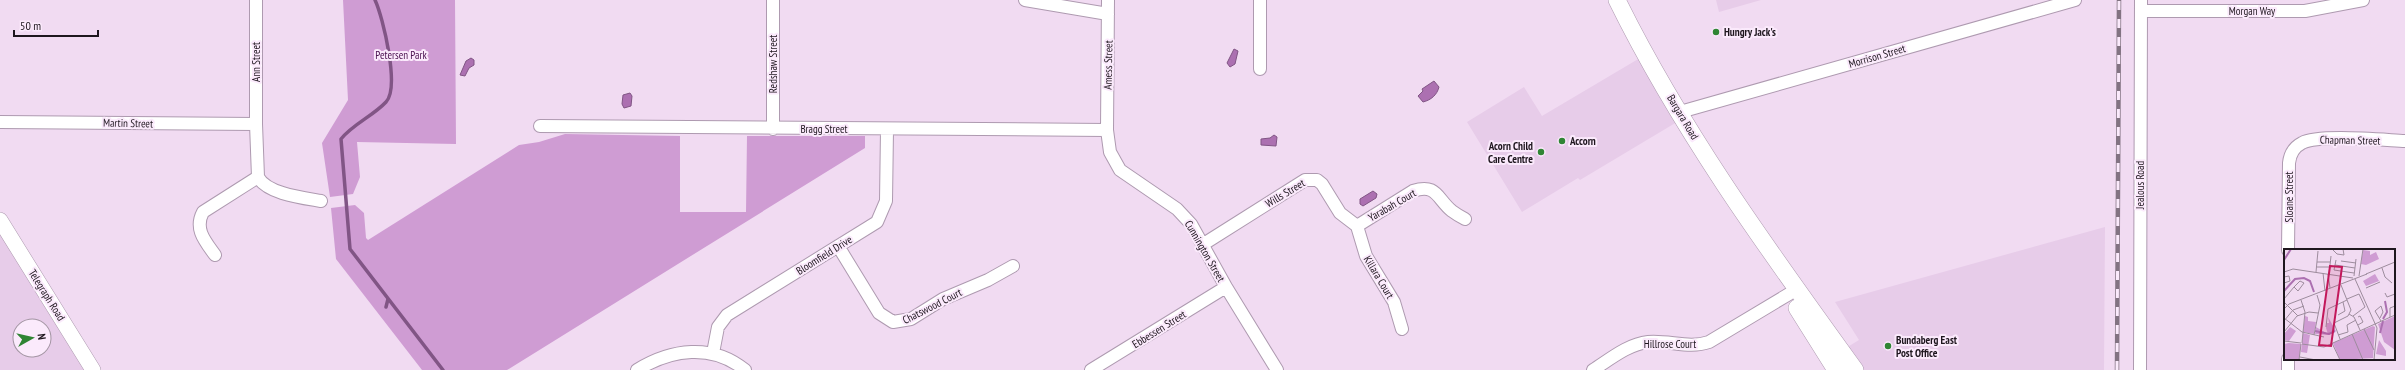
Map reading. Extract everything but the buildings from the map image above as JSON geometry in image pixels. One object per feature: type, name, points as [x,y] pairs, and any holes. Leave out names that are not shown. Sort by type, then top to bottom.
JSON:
[{"type":"main road","name":"Bargara Road","points":[[1617,0],[1680,112],[1793,292],[1836,370]]},
{"type":"main road","name":"Bargara Road","points":[[1793,292],[1854,370]]},
{"type":"street","name":"Ann Street","points":[[256,0],[256,124],[258,178]]},
{"type":"street","name":"Redshaw Street","points":[[772,129],[773,0]]},
{"type":"street","points":[[1025,0],[1108,14]]},
{"type":"street","name":"Amess Street","points":[[1107,130],[1108,0]]},
{"type":"street","points":[[1260,0],[1260,69]]},
{"type":"street","name":"Morrison Street","points":[[1680,112],[2075,0]]},
{"type":"street","name":"Morgan Way","points":[[2141,6],[2305,11],[2363,0]]},
{"type":"street","name":"Jealous Road","points":[[2140,370],[2141,6]]},
{"type":"street","name":"Martin Street","points":[[0,122],[256,124]]},
{"type":"street","name":"Bragg Street","points":[[540,126],[887,130],[1107,130]]},
{"type":"street","name":"Bloomfield Drive","points":[[713,353],[715,335],[723,318],[877,222],[885,208],[887,130]]},
{"type":"street","name":"Cunnington Street","points":[[1107,130],[1110,152],[1120,170],[1177,208],[1191,224],[1226,287],[1277,370]]},
{"type":"street","name":"Chapman Street","points":[[2297,147],[2308,140],[2317,139],[2405,141]]},
{"type":"street","name":"Sloane Street","points":[[2288,249],[2289,163],[2290,156],[2297,147]]},
{"type":"street","points":[[215,255],[201,232],[199,221],[203,212],[258,178],[271,189],[299,198],[321,201]]},
{"type":"street","name":"Wills Street","points":[[1202,245],[1308,179],[1320,181],[1340,213],[1357,226]]},
{"type":"street","name":"Yarabah Court","points":[[1357,226],[1413,191],[1424,189],[1434,192],[1451,211],[1465,220]]},
{"type":"street","name":"Telegraph Road","points":[[0,220],[93,370]]},
{"type":"street","name":"Killara Court","points":[[1357,226],[1366,256],[1394,302],[1402,329]]},
{"type":"street","name":"Chatswood Court","points":[[838,246],[879,313],[892,328],[943,299],[988,280],[1012,266]]},
{"type":"street","name":"Ebbessen Street","points":[[1099,368],[1226,287]]},
{"type":"street","name":"Hillrose Court","points":[[1593,370],[1628,349],[1643,343],[1696,345],[1710,342],[1793,292]]},
{"type":"street","points":[[637,370],[655,360],[678,352],[713,353],[727,358],[745,370]]},
{"type":"shaded area","points":[[1716,0],[1761,0],[1719,12]]},
{"type":"shaded area","points":[[1234,49],[1238,51],[1235,64],[1230,67],[1227,63]]},
{"type":"shaded area","name":"Accorn","points":[[1645,55],[1682,119],[1580,180],[1578,178],[1522,212],[1467,122],[1524,87],[1542,116]]},
{"type":"shaded area","points":[[471,58],[474,60],[474,65],[469,68],[465,76],[460,75],[466,61]]},
{"type":"shaded area","points":[[1434,81],[1439,87],[1437,92],[1429,100],[1423,102],[1418,96],[1423,91],[1422,89]]},
{"type":"shaded area","points":[[630,93],[632,96],[631,106],[624,108],[622,104],[623,95]]},
{"type":"shaded area","points":[[1274,135],[1277,137],[1276,146],[1261,145],[1261,139],[1270,138]]},
{"type":"shaded area","points":[[1373,191],[1377,194],[1376,198],[1363,206],[1360,204],[1360,199]]},
{"type":"shaded area","points":[[0,222],[92,370],[0,370]]},
{"type":"shaded area","points":[[2105,227],[2104,370],[1846,370],[1836,354],[1859,340],[1835,302]]},
{"type":"green space","name":"Petersen Park","points":[[343,0],[455,0],[456,144],[357,142],[360,177],[353,194],[330,197],[322,143],[348,100]]},
{"type":"green space","points":[[565,134],[680,136],[680,212],[746,212],[747,136],[865,136],[865,148],[507,370],[422,370],[336,259],[331,208],[355,205],[364,213],[366,238],[368,240],[519,145],[539,142]]},
{"type":"waterway","points":[[375,0],[382,21],[389,52],[391,68],[390,94],[386,102],[381,107],[351,129],[341,139],[350,249],[443,370]]},
{"type":"waterway","points":[[386,307],[388,299]]},
{"type":"railway","points":[[2117,370],[2119,0]]},
{"type":"place","name":"Hungry Jack's","points":[[1716,32]]},
{"type":"place","name":"Accorn","points":[[1562,141]]},
{"type":"place","name":"Acorn Child Care Centre","points":[[1541,152]]},
{"type":"place","name":"Bundaberg East Post Office","points":[[1888,346]]}]
